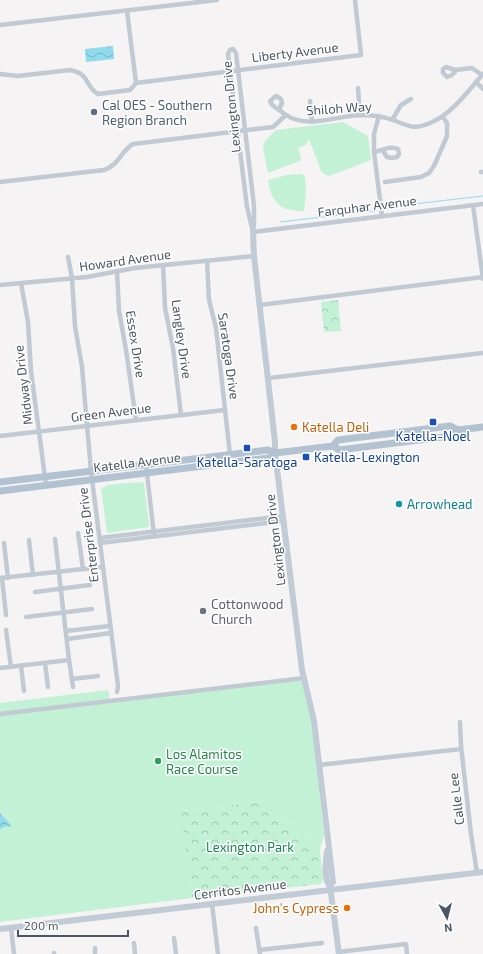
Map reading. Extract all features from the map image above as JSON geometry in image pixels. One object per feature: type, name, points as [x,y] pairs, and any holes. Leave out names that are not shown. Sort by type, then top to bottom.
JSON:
[{"type":"main road","name":"Katella Avenue","points":[[0,482],[268,450],[275,453],[333,446],[339,450],[452,436],[458,430],[483,427]]},
{"type":"main road","name":"Katella Avenue","points":[[0,491],[269,458],[275,453]]},
{"type":"street","points":[[0,25],[217,0]]},
{"type":"street","name":"Liberty Avenue","points":[[0,74],[15,76],[70,70],[78,72],[87,80],[93,91],[98,94],[130,90],[136,83],[361,55],[355,0]]},
{"type":"street","points":[[127,11],[136,83]]},
{"type":"street","name":"Lexington Drive","points":[[253,232],[247,208],[228,54],[230,50],[233,49],[236,52],[244,131],[254,206],[254,256],[275,453],[302,670],[314,721],[320,765],[333,882],[331,888],[338,953]]},
{"type":"street","points":[[455,70],[472,68],[482,75]]},
{"type":"street","name":"Shiloh Way","points":[[279,110],[293,120],[312,122],[360,115],[379,116],[408,127],[418,127],[443,117],[482,75]]},
{"type":"street","points":[[476,82],[483,89]]},
{"type":"street","points":[[358,88],[360,115]]},
{"type":"street","points":[[392,120],[401,105],[411,99]]},
{"type":"street","points":[[310,101],[312,122]]},
{"type":"street","points":[[0,182],[104,170],[115,164],[130,146],[134,144],[273,127],[286,115]]},
{"type":"street","points":[[379,116],[374,134],[374,152],[382,216]]},
{"type":"street","points":[[385,182],[421,177],[429,173],[434,166],[447,136],[447,123],[443,117]]},
{"type":"street","points":[[374,152],[383,151]]},
{"type":"street","name":"Farquhar Avenue","points":[[253,232],[483,204]]},
{"type":"street","points":[[260,305],[483,278],[473,205]]},
{"type":"street","name":"Howard Avenue","points":[[0,285],[87,277],[117,271],[163,265],[254,256]]},
{"type":"street","name":"Enterprise Drive","points":[[68,257],[72,278],[76,326],[82,367],[91,471],[102,567],[118,686],[117,692]]},
{"type":"street","name":"Saratoga Drive","points":[[207,261],[209,300],[216,328],[230,455]]},
{"type":"street","name":"Langley Drive","points":[[163,265],[165,308],[173,348],[181,415]]},
{"type":"street","name":"Essex Drive","points":[[117,271],[119,311],[136,420]]},
{"type":"street","name":"Midway Drive","points":[[21,283],[28,322],[31,370],[46,485]]},
{"type":"street","points":[[268,378],[483,353]]},
{"type":"street","name":"Green Avenue","points":[[0,436],[225,410]]},
{"type":"street","points":[[146,465],[154,534]]},
{"type":"street","points":[[100,540],[284,519]]},
{"type":"street","points":[[78,533],[83,569]]},
{"type":"street","points":[[54,539],[73,687]]},
{"type":"street","points":[[29,540],[33,575]]},
{"type":"street","points":[[4,543],[8,578]]},
{"type":"street","points":[[6,615],[1,578],[102,567]]},
{"type":"street","points":[[35,592],[90,585]]},
{"type":"street","points":[[26,617],[92,609]]},
{"type":"street","points":[[66,631],[110,626]]},
{"type":"street","points":[[6,630],[11,667]]},
{"type":"street","points":[[67,639],[111,633]]},
{"type":"street","points":[[0,668],[69,660]]},
{"type":"street","points":[[44,663],[48,687]]},
{"type":"street","points":[[21,666],[24,691]]},
{"type":"street","points":[[72,679],[98,676]]},
{"type":"street","points":[[0,714],[304,678]]},
{"type":"street","name":"Calle Lee","points":[[460,722],[461,749],[471,834],[480,873]]},
{"type":"street","points":[[320,765],[461,749]]},
{"type":"street","name":"Cerritos Avenue","points":[[0,929],[212,904],[331,888],[480,873]]},
{"type":"street","points":[[212,904],[218,954]]},
{"type":"street","points":[[11,928],[14,954]]},
{"type":"street","points":[[256,928],[260,952],[322,943]]},
{"type":"street","points":[[174,938],[176,954]]},
{"type":"street","points":[[134,943],[136,954]]},
{"type":"street","points":[[338,953],[366,951],[406,944],[407,954]]},
{"type":"street","points":[[95,948],[95,954]]},
{"type":"green space","points":[[343,122],[368,136],[371,160],[329,176],[321,171],[309,139],[306,145],[298,148],[301,158],[300,161],[268,173],[263,148],[265,141],[276,130]]},
{"type":"green space","points":[[302,174],[305,177],[306,192],[304,211],[283,208],[278,204],[272,195],[268,180],[287,175]]},
{"type":"green space","points":[[338,300],[341,331],[324,332],[321,302]]},
{"type":"green space","points":[[144,482],[149,527],[107,533],[101,488],[105,487],[106,485]]},
{"type":"green space","name":"Los Alamitos Race Course","points":[[299,677],[300,682],[302,681],[312,720],[324,836],[320,849],[266,801],[182,811],[192,898],[0,922],[0,703],[108,690],[110,699]]},
{"type":"green space","name":"Lexington Park","points":[[266,801],[320,849],[323,881],[321,884],[192,898],[181,811]]},
{"type":"water","points":[[113,46],[114,59],[86,62],[85,49]]},
{"type":"water","points":[[0,813],[11,825],[10,827],[6,826],[0,829]]},
{"type":"waterway","points":[[387,209],[396,206],[483,196]]},
{"type":"waterway","points":[[280,222],[375,211]]},
{"type":"place","name":"Cal OES - Southern Region Branch","points":[[94,112]]},
{"type":"place","name":"Katella-Noel","points":[[433,422]]},
{"type":"place","name":"Katella Deli","points":[[294,427]]},
{"type":"place","name":"Katella-Saratoga","points":[[247,448]]},
{"type":"place","name":"Katella-Lexington","points":[[306,457]]},
{"type":"place","name":"Arrowhead","points":[[399,504]]},
{"type":"place","name":"Cottonwood Church","points":[[203,611]]},
{"type":"place","name":"Los Alamitos Race Course","points":[[158,761]]},
{"type":"place","name":"John's Cypress","points":[[347,908]]}]
